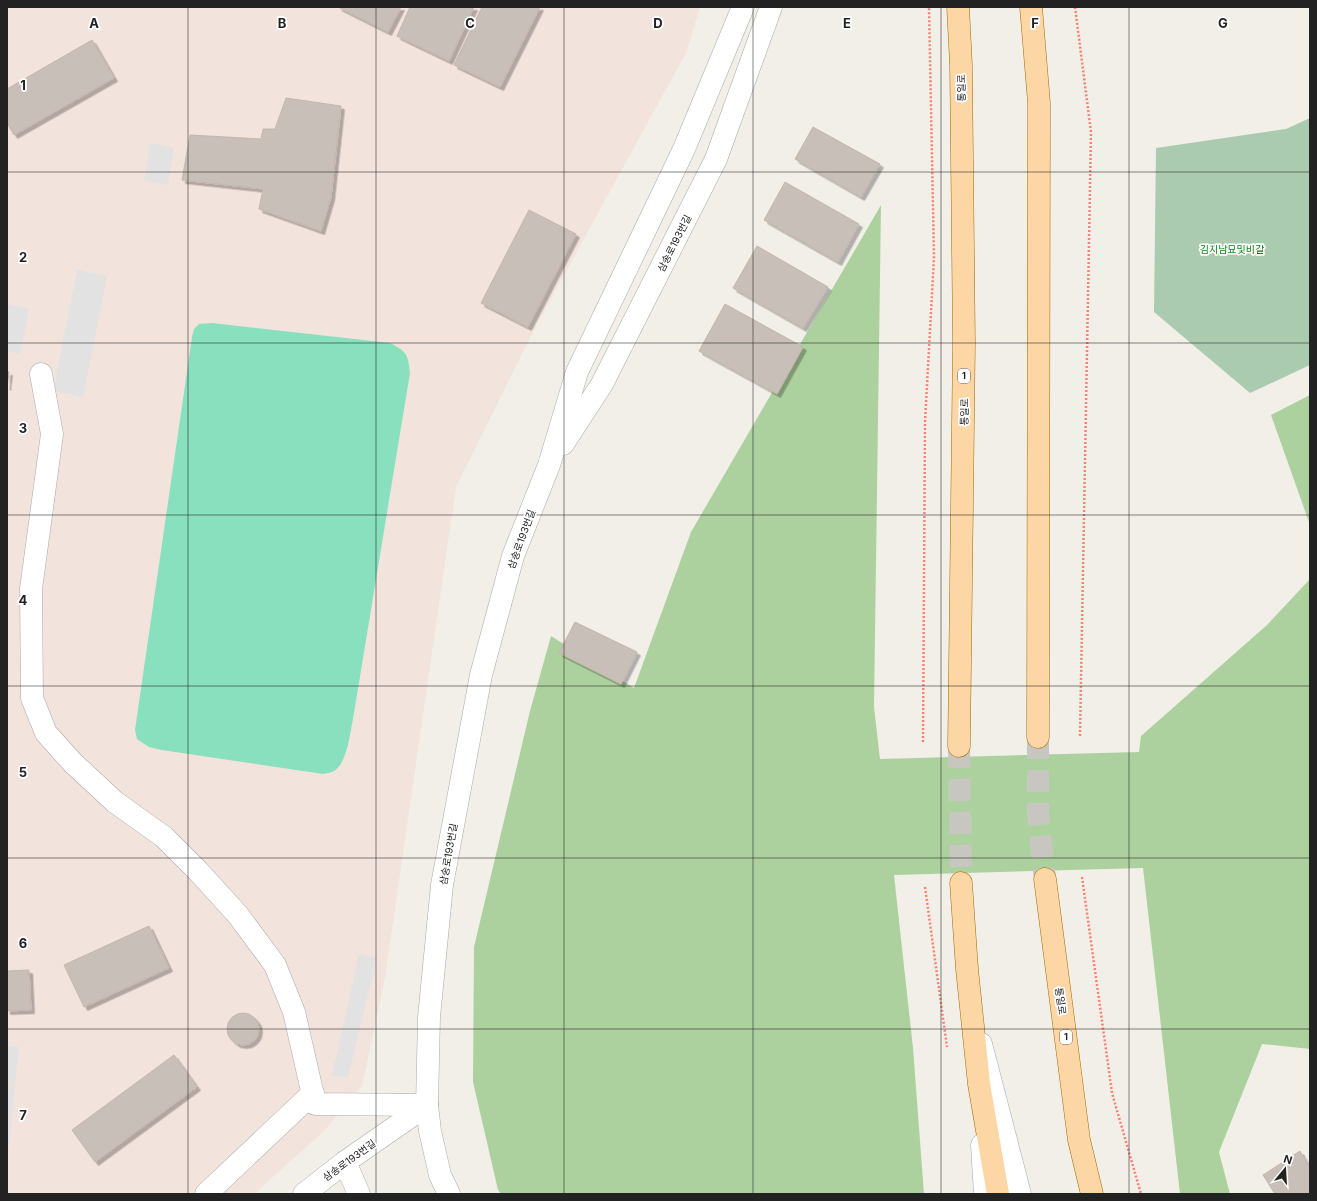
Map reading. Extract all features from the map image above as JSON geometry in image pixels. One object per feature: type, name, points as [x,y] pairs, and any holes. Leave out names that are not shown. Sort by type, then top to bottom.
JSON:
[{"type":"main road","name":"통일로","points":[[958,7],[961,65],[964,343],[959,746]]},
{"type":"main road","points":[[1031,7],[1039,103],[1038,737]]},
{"type":"main road","name":"통일로","points":[[1045,879],[1079,1140],[1092,1194]]},
{"type":"main road","points":[[961,883],[970,998],[979,1084],[998,1194]]},
{"type":"street","name":"삼송로193번길","points":[[304,1194],[344,1162],[427,1105],[429,1017],[444,869],[481,675],[513,556],[549,464],[577,372],[684,149],[743,7]]},
{"type":"street","name":"삼송로193번길","points":[[549,464],[602,384],[716,159],[771,7]]},
{"type":"street","points":[[41,374],[52,434],[31,589],[32,698],[46,733],[73,763],[115,802],[164,837],[198,871],[238,915],[275,965],[294,1012],[315,1104],[427,1105],[430,1131],[440,1174],[449,1194]]},
{"type":"street","points":[[970,998],[1020,1194]]},
{"type":"street","points":[[979,1084],[985,1194]]},
{"type":"street","points":[[206,1194],[312,1093]]},
{"type":"street","points":[[344,1162],[359,1194]]},
{"type":"path","points":[[923,742],[925,422],[934,256],[929,7]]},
{"type":"path","points":[[1075,7],[1091,132],[1080,736]]},
{"type":"path","points":[[1082,877],[1112,1093],[1141,1194]]},
{"type":"path","points":[[925,887],[948,1050]]},
{"type":"shaded area","points":[[7,7],[700,7],[687,51],[536,326],[456,487],[385,978],[362,1086],[324,1131],[254,1194],[7,1194]]},
{"type":"shaded area","points":[[150,143],[174,148],[168,185],[144,181]]},
{"type":"shaded area","points":[[77,270],[107,276],[83,397],[53,391]]},
{"type":"shaded area","points":[[7,304],[29,309],[20,354],[7,351]]},
{"type":"shaded area","points":[[359,954],[377,958],[348,1077],[332,1076]]},
{"type":"shaded area","points":[[7,1046],[19,1047],[7,1167]]},
{"type":"green space","name":"김지남묘및비갈","points":[[1310,118],[1310,365],[1250,393],[1154,312],[1156,148],[1286,129]]},
{"type":"green space","points":[[881,205],[874,707],[880,759],[1139,752],[1141,736],[1267,625],[1310,579],[1310,1049],[1262,1044],[1219,1152],[1230,1194],[1180,1194],[1143,868],[894,875],[913,1048],[924,1194],[501,1194],[498,1190],[473,1082],[474,947],[530,711],[551,636],[634,688],[691,532]]},
{"type":"green space","points":[[212,323],[390,343],[406,354],[410,373],[351,732],[341,763],[337,769],[330,773],[323,774],[162,750],[149,747],[137,739],[135,730],[192,337],[194,329],[199,324]]},
{"type":"green space","points":[[1310,395],[1310,525],[1271,415]]},
{"type":"building","points":[[338,7],[401,7],[388,32]]},
{"type":"building","points":[[410,7],[474,7],[449,61],[397,36]]},
{"type":"building","points":[[482,7],[540,7],[500,87],[454,65]]},
{"type":"building","points":[[92,40],[114,78],[14,135],[7,123],[7,89]]},
{"type":"building","points":[[286,98],[341,106],[331,197],[321,231],[259,209],[263,189],[182,180],[190,135],[261,139],[263,129],[275,129]]},
{"type":"building","points":[[813,127],[880,164],[861,197],[795,159]]},
{"type":"building","points":[[785,182],[859,224],[838,262],[764,220]]},
{"type":"building","points":[[529,210],[576,234],[528,327],[481,303]]},
{"type":"building","points":[[757,246],[828,287],[803,328],[733,288]]},
{"type":"building","points":[[725,304],[803,347],[777,394],[699,351]]},
{"type":"building","points":[[7,372],[9,372],[7,387]]},
{"type":"building","points":[[575,622],[637,652],[621,684],[559,653]]},
{"type":"building","points":[[149,926],[169,968],[84,1007],[64,965]]},
{"type":"building","points":[[29,970],[31,1010],[7,1011],[7,971]]},
{"type":"building","points":[[243,1013],[254,1018],[259,1029],[254,1040],[243,1045],[232,1040],[227,1029],[232,1018]]},
{"type":"building","points":[[174,1055],[197,1087],[95,1162],[72,1130]]},
{"type":"building","points":[[1300,1151],[1310,1169],[1310,1194],[1275,1194],[1263,1175]]},
{"type":"tunnel","points":[[1038,737],[1038,816],[1045,879]]},
{"type":"tunnel","points":[[959,746],[961,883]]}]
